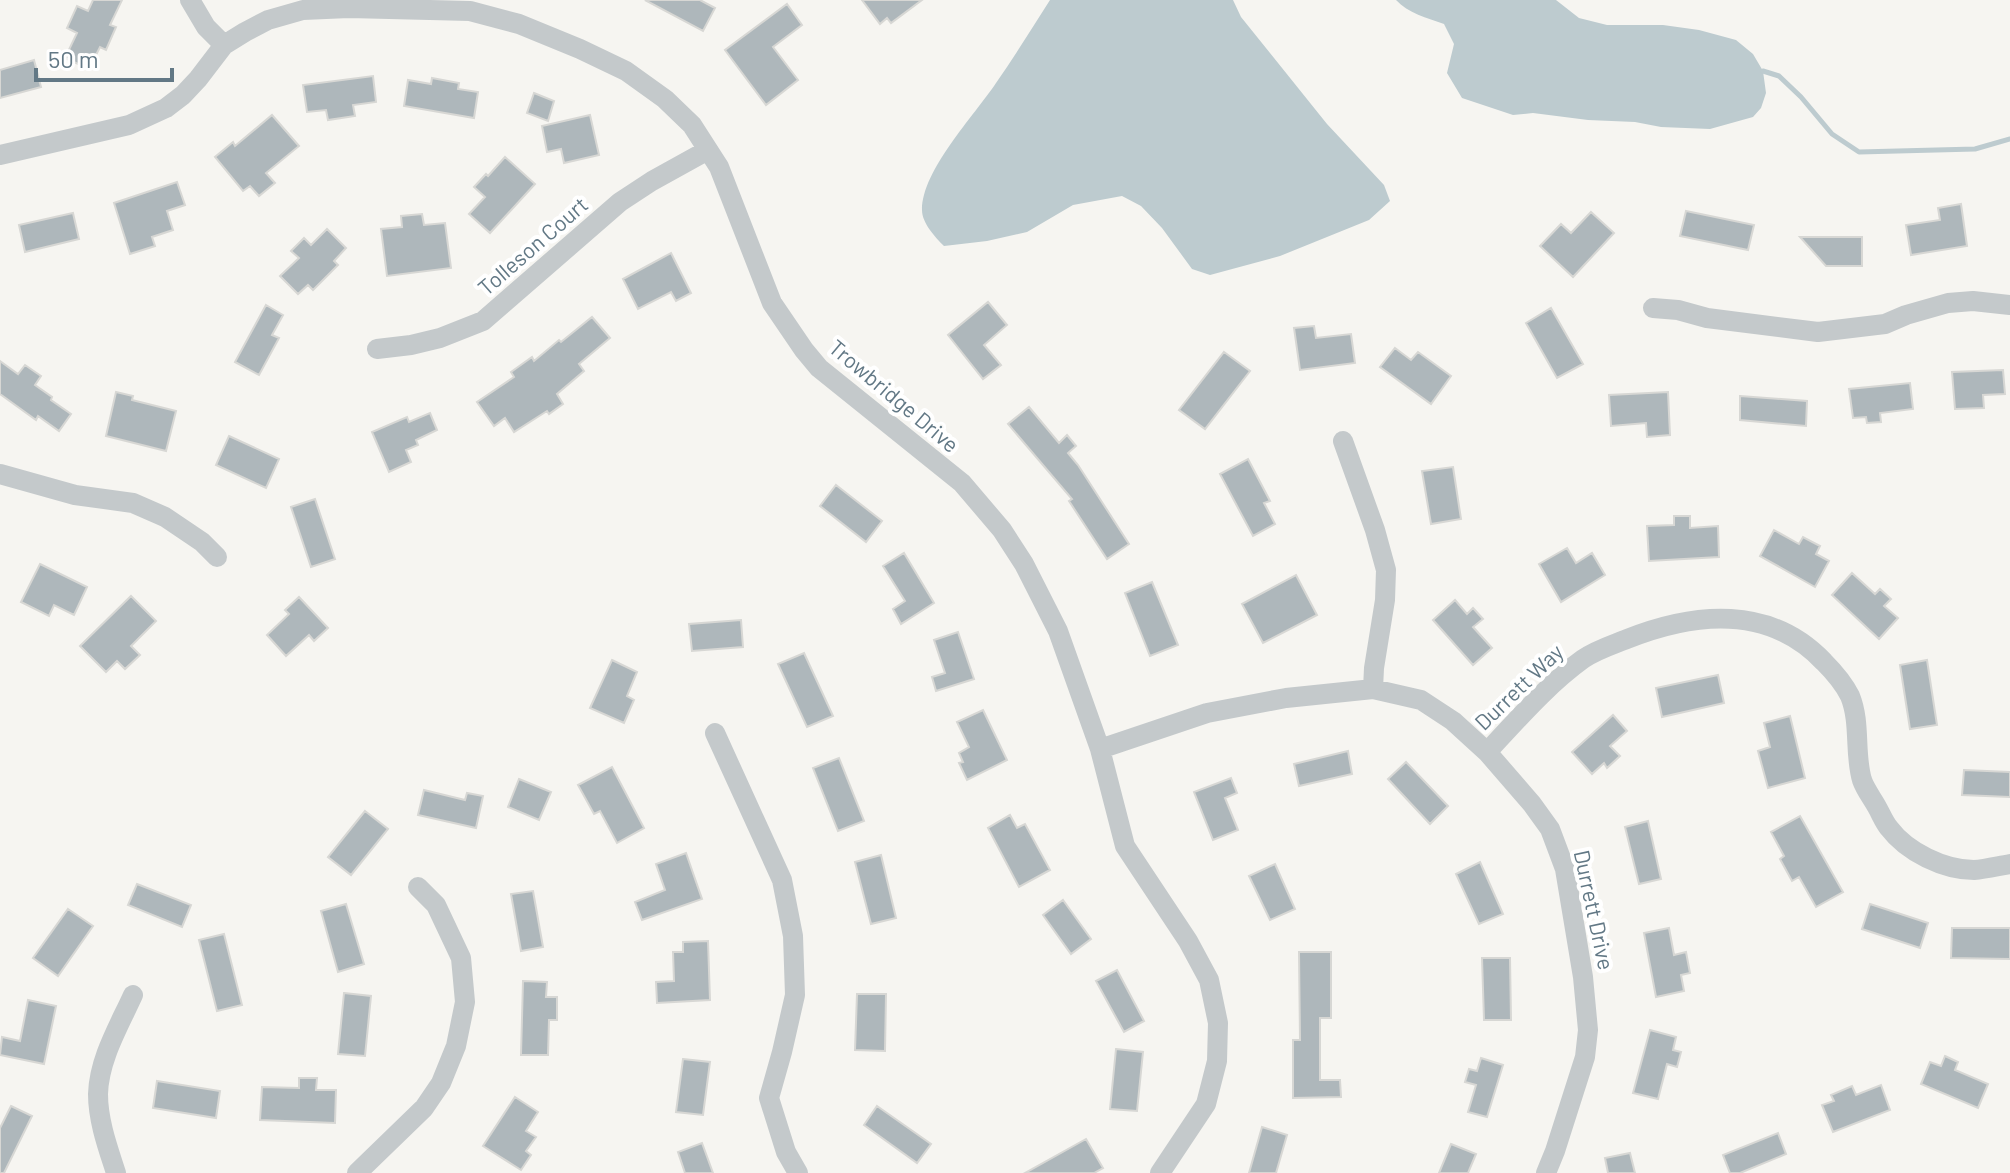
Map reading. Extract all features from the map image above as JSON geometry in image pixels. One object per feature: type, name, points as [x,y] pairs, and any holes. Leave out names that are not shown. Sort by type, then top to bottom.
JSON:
[{"type":"street","points":[[190,0],[206,27],[224,45]]},
{"type":"street","name":"Trowbridge Drive","points":[[0,155],[129,125],[166,108],[198,79],[224,45],[268,20],[303,10],[471,6],[580,49],[626,71],[665,99],[692,125],[719,167],[772,303],[804,350],[819,368],[962,483],[1002,530],[1024,564],[1058,631],[1100,749],[1125,846],[1188,941],[1209,980],[1218,1023],[1217,1061],[1206,1104],[1160,1173]]},
{"type":"street","name":"Tolleson Court","points":[[377,349],[440,338],[483,321],[620,202],[708,150]]},
{"type":"street","points":[[1653,308],[1818,332],[1885,324],[1948,303],[1973,301],[2010,305]]},
{"type":"street","points":[[1343,441],[1386,570],[1373,689]]},
{"type":"street","points":[[0,474],[75,495],[133,503],[165,517],[202,542],[217,557]]},
{"type":"street","name":"Durrett Way","points":[[1487,752],[1557,680],[1596,652],[1654,628],[1700,618],[1746,619],[1778,629],[1812,649],[1850,695],[1863,782],[1890,830],[1927,859],[1953,867],[1973,870],[2010,864]]},
{"type":"street","name":"Durrett Drive","points":[[1100,749],[1207,713],[1286,698],[1373,689],[1421,700],[1453,721],[1487,752],[1550,829],[1565,869],[1583,977],[1588,1030],[1585,1057],[1546,1173]]},
{"type":"street","points":[[715,733],[782,880],[793,936],[795,995],[769,1098],[786,1152],[798,1173]]},
{"type":"street","points":[[357,1173],[424,1108],[441,1083],[456,1046],[465,1002],[461,958],[436,905],[418,887]]},
{"type":"street","points":[[116,1173],[100,1117],[98,1093],[111,1042],[133,995]]},
{"type":"shaded area","points":[[1050,0],[1233,0],[1241,17],[1327,124],[1384,185],[1390,201],[1369,220],[1280,256],[1210,275],[1192,269],[1162,228],[1141,206],[1122,196],[1073,205],[1027,232],[944,246],[924,220],[924,194],[930,178]]},
{"type":"shaded area","points":[[1396,0],[1556,0],[1579,18],[1607,25],[1663,25],[1699,30],[1736,40],[1753,54],[1763,71],[1766,93],[1761,108],[1753,117],[1710,129],[1661,127],[1533,113],[1513,115],[1462,98],[1447,73],[1454,44],[1444,24],[1412,12]]},
{"type":"building","points":[[93,0],[122,0],[110,25],[116,27],[106,50],[100,47],[89,69],[65,58],[77,33],[67,28],[77,6],[88,11]]},
{"type":"building","points":[[645,0],[700,0],[715,8],[703,31]]},
{"type":"building","points":[[862,0],[922,0],[891,23],[887,18],[880,24]]},
{"type":"building","points":[[787,4],[802,25],[773,47],[798,80],[766,105],[725,50]]},
{"type":"building","points":[[34,60],[41,87],[0,98],[0,70]]},
{"type":"building","points":[[373,76],[376,102],[353,105],[355,116],[328,120],[326,110],[307,112],[303,85]]},
{"type":"building","points":[[432,78],[459,83],[458,89],[478,92],[474,118],[404,106],[408,80],[431,84]]},
{"type":"building","points":[[534,93],[554,101],[548,121],[527,113]]},
{"type":"building","points":[[272,115],[299,146],[266,173],[275,183],[259,196],[250,186],[243,191],[215,157],[233,142],[235,146]]},
{"type":"building","points":[[590,115],[599,155],[564,163],[561,149],[547,152],[542,126]]},
{"type":"building","points":[[505,157],[535,184],[490,233],[469,214],[485,197],[474,187]]},
{"type":"building","points":[[177,182],[185,205],[167,211],[173,230],[152,237],[155,246],[130,254],[114,203]]},
{"type":"building","points":[[1961,204],[1967,246],[1911,255],[1906,225],[1940,220],[1938,208]]},
{"type":"building","points":[[1686,211],[1754,225],[1748,250],[1680,236]]},
{"type":"building","points":[[1591,212],[1614,233],[1573,277],[1540,246],[1561,224],[1571,233]]},
{"type":"building","points":[[73,213],[79,239],[25,252],[19,225]]},
{"type":"building","points":[[422,214],[424,225],[445,223],[451,268],[387,276],[381,229],[402,227],[401,216]]},
{"type":"building","points":[[327,229],[346,248],[334,261],[338,265],[313,290],[308,285],[298,294],[280,276],[299,258],[291,251],[304,238],[311,245]]},
{"type":"building","points":[[1800,237],[1862,237],[1862,266],[1826,266]]},
{"type":"building","points":[[671,253],[691,293],[676,301],[671,292],[638,309],[623,279]]},
{"type":"building","points":[[988,302],[1007,325],[984,345],[1001,365],[983,379],[948,335]]},
{"type":"building","points":[[266,305],[283,315],[272,335],[279,338],[259,375],[235,362]]},
{"type":"building","points":[[1551,308],[1583,364],[1557,378],[1526,323]]},
{"type":"building","points":[[592,317],[610,338],[579,364],[584,371],[557,394],[563,404],[514,432],[505,418],[494,426],[477,402],[514,377],[511,372],[532,357],[534,361]]},
{"type":"building","points":[[1314,326],[1316,338],[1351,334],[1355,363],[1300,370],[1294,328]]},
{"type":"building","points":[[1395,348],[1411,360],[1418,352],[1451,376],[1431,404],[1380,367]]},
{"type":"building","points":[[1224,352],[1250,371],[1205,429],[1179,410]]},
{"type":"building","points":[[0,361],[18,374],[25,365],[41,376],[35,385],[71,414],[59,431],[38,416],[36,420],[0,394]]},
{"type":"building","points":[[2003,370],[2005,394],[1983,395],[1984,408],[1955,409],[1952,372]]},
{"type":"building","points":[[1910,383],[1913,409],[1880,413],[1881,422],[1867,423],[1866,417],[1853,418],[1849,389]]},
{"type":"building","points":[[116,392],[133,396],[132,400],[176,411],[166,451],[106,436]]},
{"type":"building","points":[[1668,392],[1670,435],[1647,437],[1646,423],[1611,426],[1609,395]]},
{"type":"building","points":[[1740,396],[1807,401],[1806,426],[1740,420]]},
{"type":"building","points":[[1029,407],[1059,443],[1067,435],[1076,446],[1068,453],[1129,544],[1107,559],[1069,501],[1072,499],[1008,424]]},
{"type":"building","points":[[430,413],[437,430],[416,440],[418,445],[406,450],[411,462],[389,472],[372,432],[407,417],[409,422]]},
{"type":"building","points":[[229,436],[279,459],[266,488],[216,465]]},
{"type":"building","points":[[1248,459],[1270,501],[1264,503],[1275,524],[1253,536],[1220,474]]},
{"type":"building","points":[[1453,467],[1461,519],[1431,524],[1422,471]]},
{"type":"building","points":[[836,485],[882,521],[866,542],[820,506]]},
{"type":"building","points":[[315,499],[335,559],[311,567],[291,507]]},
{"type":"building","points":[[1674,516],[1690,516],[1690,528],[1718,526],[1719,557],[1649,561],[1647,526],[1674,525]]},
{"type":"building","points":[[1774,530],[1799,544],[1803,537],[1820,546],[1816,554],[1829,561],[1815,587],[1760,556]]},
{"type":"building","points":[[1567,548],[1576,563],[1592,553],[1605,575],[1561,602],[1539,564]]},
{"type":"building","points":[[904,553],[934,603],[901,624],[893,609],[905,601],[883,566]]},
{"type":"building","points":[[40,564],[87,587],[74,615],[54,605],[49,616],[21,602]]},
{"type":"building","points":[[1852,573],[1875,594],[1880,589],[1891,599],[1884,606],[1898,618],[1879,639],[1832,595]]},
{"type":"building","points":[[1296,575],[1317,615],[1263,643],[1242,604]]},
{"type":"building","points":[[1152,582],[1178,645],[1150,656],[1125,593]]},
{"type":"building","points":[[131,596],[156,621],[131,646],[140,655],[125,669],[117,661],[106,672],[80,646]]},
{"type":"building","points":[[299,597],[328,628],[314,641],[309,635],[286,656],[267,635],[289,614],[285,610]]},
{"type":"building","points":[[1455,600],[1467,614],[1473,608],[1483,619],[1473,627],[1492,648],[1473,665],[1433,620]]},
{"type":"building","points":[[741,620],[743,647],[692,651],[689,624]]},
{"type":"building","points":[[958,632],[974,679],[936,691],[932,677],[945,673],[934,640]]},
{"type":"building","points":[[804,653],[833,716],[807,727],[778,664]]},
{"type":"building","points":[[612,660],[637,672],[627,696],[634,700],[624,723],[590,708]]},
{"type":"building","points":[[1927,660],[1937,725],[1910,729],[1900,665]]},
{"type":"building","points":[[1718,675],[1724,703],[1662,717],[1656,688]]},
{"type":"building","points":[[983,710],[1007,760],[967,780],[959,763],[963,762],[959,753],[969,747],[957,722]]},
{"type":"building","points":[[1613,715],[1627,731],[1610,746],[1620,756],[1607,768],[1604,763],[1592,774],[1572,752]]},
{"type":"building","points":[[1790,716],[1805,778],[1768,788],[1758,751],[1770,747],[1764,723]]},
{"type":"building","points":[[1348,751],[1352,774],[1299,786],[1294,764]]},
{"type":"building","points":[[839,758],[864,821],[838,831],[813,768]]},
{"type":"building","points":[[1406,762],[1448,806],[1430,824],[1388,779]]},
{"type":"building","points":[[612,767],[644,828],[617,843],[600,811],[594,814],[578,785]]},
{"type":"building","points":[[1964,770],[2010,772],[2010,797],[1962,795]]},
{"type":"building","points":[[1231,778],[1237,793],[1225,798],[1238,830],[1213,840],[1194,792]]},
{"type":"building","points":[[519,779],[551,792],[539,820],[508,807]]},
{"type":"building","points":[[424,790],[465,800],[467,793],[483,796],[476,828],[418,815]]},
{"type":"building","points":[[365,811],[388,829],[351,875],[328,857]]},
{"type":"building","points":[[1010,815],[1017,828],[1025,824],[1050,870],[1019,887],[988,828]]},
{"type":"building","points":[[1800,816],[1843,892],[1816,907],[1799,877],[1792,881],[1780,859],[1784,856],[1771,832]]},
{"type":"building","points":[[1648,821],[1661,879],[1639,884],[1625,827]]},
{"type":"building","points":[[686,853],[702,899],[642,920],[635,902],[665,890],[656,864]]},
{"type":"building","points":[[881,855],[896,918],[871,924],[855,862]]},
{"type":"building","points":[[1480,862],[1503,914],[1479,924],[1456,874]]},
{"type":"building","points":[[1275,864],[1295,909],[1270,920],[1249,876]]},
{"type":"building","points":[[137,884],[191,905],[182,927],[128,905]]},
{"type":"building","points":[[533,891],[543,947],[521,951],[511,894]]},
{"type":"building","points":[[1063,900],[1091,939],[1071,954],[1043,915]]},
{"type":"building","points":[[346,904],[364,964],[338,972],[321,911]]},
{"type":"building","points":[[1870,904],[1928,923],[1920,948],[1862,929]]},
{"type":"building","points":[[68,909],[93,926],[58,976],[33,958]]},
{"type":"building","points":[[1669,928],[1674,955],[1686,952],[1690,973],[1681,975],[1684,991],[1656,997],[1644,933]]},
{"type":"building","points":[[1952,928],[2010,928],[2010,959],[1951,958]]},
{"type":"building","points":[[224,934],[242,1005],[217,1011],[199,940]]},
{"type":"building","points":[[708,941],[710,1000],[657,1003],[656,982],[674,981],[673,952],[683,952],[683,942]]},
{"type":"building","points":[[1299,952],[1331,952],[1331,1018],[1320,1018],[1320,1080],[1340,1080],[1341,1097],[1293,1098],[1293,1040],[1300,1040]]},
{"type":"building","points":[[1482,958],[1510,958],[1511,1020],[1484,1020]]},
{"type":"building","points":[[1117,970],[1144,1021],[1124,1032],[1096,981]]},
{"type":"building","points":[[523,981],[547,982],[546,997],[557,997],[557,1020],[549,1020],[548,1055],[521,1055]]},
{"type":"building","points":[[344,993],[371,996],[365,1056],[338,1054]]},
{"type":"building","points":[[857,994],[886,994],[885,1051],[855,1050]]},
{"type":"building","points":[[28,1000],[56,1006],[44,1064],[0,1055],[2,1037],[20,1041]]},
{"type":"building","points":[[1650,1030],[1676,1037],[1673,1050],[1681,1052],[1677,1067],[1667,1064],[1658,1099],[1633,1093]]},
{"type":"building","points":[[1116,1049],[1143,1052],[1137,1111],[1110,1109]]},
{"type":"building","points":[[1945,1056],[1958,1062],[1955,1070],[1988,1084],[1978,1108],[1921,1084],[1930,1062],[1941,1066]]},
{"type":"building","points":[[1481,1058],[1503,1065],[1487,1117],[1468,1112],[1476,1085],[1465,1082],[1469,1069],[1477,1071]]},
{"type":"building","points":[[683,1059],[710,1062],[703,1115],[676,1112]]},
{"type":"building","points":[[299,1078],[317,1078],[316,1090],[336,1090],[335,1123],[260,1120],[262,1087],[299,1088]]},
{"type":"building","points":[[157,1081],[220,1091],[216,1118],[153,1108]]},
{"type":"building","points":[[1881,1085],[1890,1110],[1833,1132],[1822,1105],[1834,1101],[1831,1095],[1852,1086],[1856,1095]]},
{"type":"building","points":[[515,1097],[538,1112],[526,1131],[536,1137],[526,1151],[531,1155],[521,1170],[483,1146]]},
{"type":"building","points":[[11,1106],[32,1116],[4,1173],[0,1173],[0,1128]]},
{"type":"building","points":[[877,1106],[931,1144],[917,1163],[864,1125]]},
{"type":"building","points":[[1262,1127],[1287,1135],[1276,1173],[1249,1173]]},
{"type":"building","points":[[1778,1133],[1786,1154],[1740,1173],[1730,1173],[1723,1155]]},
{"type":"building","points":[[1086,1139],[1103,1168],[1094,1173],[1025,1173]]},
{"type":"building","points":[[702,1143],[713,1173],[685,1173],[678,1152]]},
{"type":"building","points":[[1451,1144],[1476,1154],[1468,1173],[1439,1173]]},
{"type":"building","points":[[1630,1153],[1635,1173],[1608,1173],[1605,1158]]},
{"type":"waterway","points":[[1763,71],[1779,76],[1832,134],[1859,152],[1975,149],[2010,139]]}]
